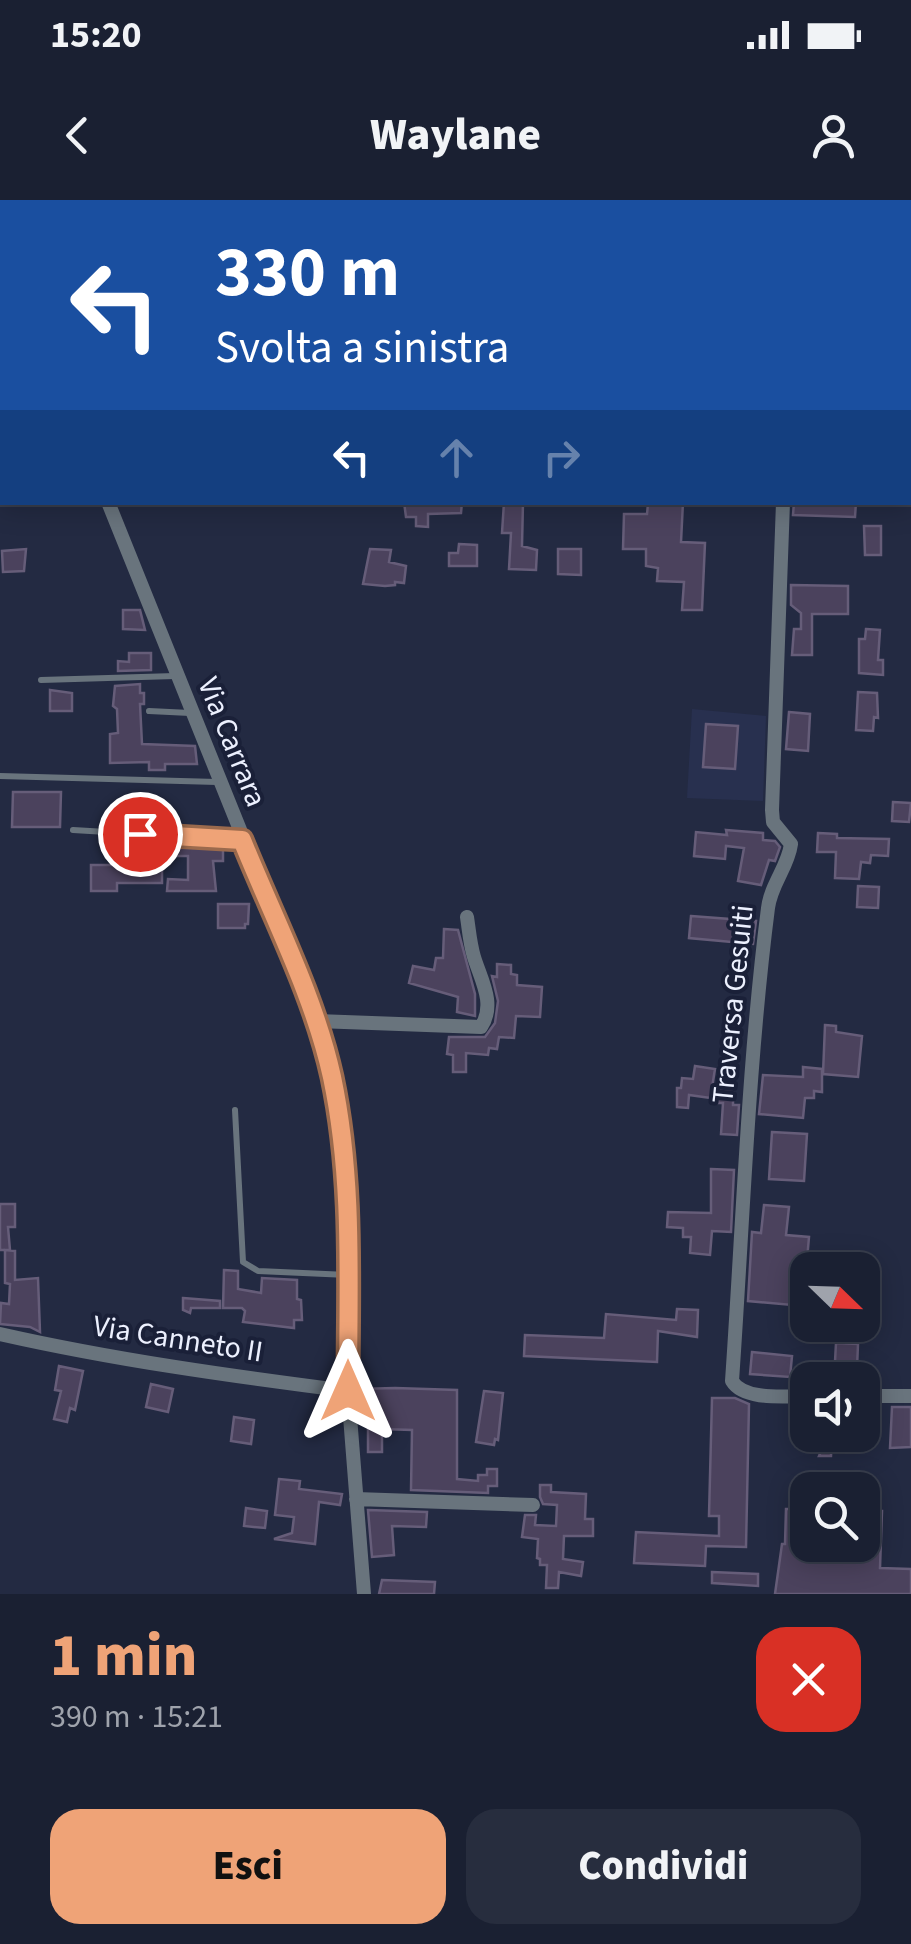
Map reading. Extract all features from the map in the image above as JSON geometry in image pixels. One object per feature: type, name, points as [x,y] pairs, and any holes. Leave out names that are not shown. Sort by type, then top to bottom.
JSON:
[{"type":"street","name":"Via Carrara","points":[[109,505],[317,1021],[332,1077],[346,1156],[348,1391],[364,1594]]},
{"type":"street","name":"Traversa Gesuiti","points":[[783,505],[772,822],[791,844],[789,860],[768,903],[752,1066],[732,1381],[734,1387],[745,1393],[790,1395]]},
{"type":"street","points":[[317,1021],[481,1027],[486,1018],[486,986],[475,962],[468,916]]},
{"type":"street","name":"Via Canneto II","points":[[0,1334],[182,1370],[348,1391]]},
{"type":"street","points":[[880,1396],[911,1396]]},
{"type":"street","points":[[356,1499],[534,1505]]},
{"type":"lane","points":[[42,680],[176,676]]},
{"type":"lane","points":[[149,711],[191,713]]},
{"type":"lane","points":[[0,776],[218,782]]},
{"type":"lane","points":[[73,830],[242,840]]},
{"type":"lane","points":[[235,1110],[244,1262],[258,1271],[349,1275]]},
{"type":"shaded area","points":[[692,709],[766,716],[763,801],[687,798]]},
{"type":"building","points":[[404,505],[462,505],[461,513],[428,514],[428,527],[416,526],[416,517],[406,517]]},
{"type":"building","points":[[504,505],[523,505],[522,546],[537,550],[536,570],[509,569],[511,533],[502,533]]},
{"type":"building","points":[[648,505],[683,505],[681,542],[705,543],[702,610],[682,610],[684,582],[657,581],[658,568],[646,566],[646,549],[623,549],[624,514],[647,514]]},
{"type":"building","points":[[794,505],[856,505],[855,517],[793,515]]},
{"type":"building","points":[[864,526],[881,526],[881,555],[865,555]]},
{"type":"building","points":[[459,544],[477,545],[477,566],[449,566],[449,553],[458,553]]},
{"type":"building","points":[[26,549],[24,571],[3,572],[2,551]]},
{"type":"building","points":[[370,549],[391,550],[389,562],[406,566],[404,583],[363,584]]},
{"type":"building","points":[[558,549],[581,549],[581,575],[558,574]]},
{"type":"building","points":[[791,585],[848,586],[848,614],[812,614],[812,655],[792,655],[794,629],[801,629],[801,613],[791,605]]},
{"type":"building","points":[[123,610],[140,610],[145,630],[123,629]]},
{"type":"building","points":[[866,629],[880,630],[878,660],[883,660],[883,675],[859,673],[859,639],[865,639]]},
{"type":"building","points":[[129,653],[151,653],[151,670],[118,671],[118,661],[129,662]]},
{"type":"building","points":[[140,684],[140,693],[144,693],[144,704],[140,704],[142,744],[195,746],[197,764],[165,764],[165,770],[149,770],[149,762],[110,763],[110,734],[118,733],[117,709],[113,706],[115,686]]},
{"type":"building","points":[[50,690],[72,693],[72,711],[50,711]]},
{"type":"building","points":[[858,692],[877,693],[878,718],[874,717],[873,731],[856,730]]},
{"type":"building","points":[[789,712],[810,714],[808,751],[786,749]]},
{"type":"building","points":[[706,724],[738,726],[735,769],[703,767]]},
{"type":"building","points":[[13,792],[61,792],[60,827],[12,827]]},
{"type":"building","points":[[893,802],[911,803],[909,822],[892,821]]},
{"type":"building","points":[[726,830],[763,833],[763,840],[775,841],[780,847],[775,861],[769,860],[761,885],[738,881],[744,848],[726,846],[725,859],[694,856],[696,832],[727,835]]},
{"type":"building","points":[[818,833],[837,834],[837,838],[889,839],[888,856],[871,855],[870,863],[861,862],[859,879],[835,878],[836,852],[817,852]]},
{"type":"building","points":[[172,845],[223,846],[223,861],[213,861],[216,891],[167,891],[168,879],[188,880],[188,856],[172,856]]},
{"type":"building","points":[[91,865],[162,865],[162,883],[117,883],[117,891],[91,891]]},
{"type":"building","points":[[858,886],[879,887],[878,908],[857,907]]},
{"type":"building","points":[[218,904],[249,904],[245,928],[218,928]]},
{"type":"building","points":[[691,916],[756,921],[753,944],[689,938]]},
{"type":"building","points":[[444,929],[458,930],[475,994],[475,1016],[457,1012],[458,997],[409,983],[413,966],[434,970],[436,958],[443,958]]},
{"type":"building","points":[[497,964],[511,965],[517,985],[542,987],[540,1017],[516,1016],[514,1038],[499,1037],[497,1049],[489,1048],[488,1055],[466,1053],[466,1072],[453,1072],[453,1055],[447,1054],[449,1037],[485,1037],[495,1023],[498,1001],[492,976],[497,977]]},
{"type":"building","points":[[825,1025],[836,1026],[836,1032],[862,1036],[858,1077],[823,1074]]},
{"type":"building","points":[[695,1066],[715,1069],[712,1088],[733,1087],[733,1105],[739,1105],[737,1135],[721,1134],[723,1103],[718,1103],[718,1099],[689,1095],[688,1108],[677,1107],[677,1088],[681,1088],[682,1078],[693,1079]]},
{"type":"building","points":[[803,1067],[822,1069],[822,1092],[814,1091],[814,1098],[805,1098],[803,1118],[759,1114],[763,1075],[803,1077]]},
{"type":"building","points":[[772,1132],[807,1134],[804,1181],[769,1179]]},
{"type":"building","points":[[711,1169],[734,1170],[731,1232],[712,1231],[710,1255],[690,1253],[691,1237],[683,1237],[683,1228],[667,1227],[668,1212],[711,1213]]},
{"type":"building","points":[[0,1204],[15,1204],[15,1227],[8,1227],[10,1250],[0,1250]]},
{"type":"building","points":[[764,1205],[789,1207],[786,1235],[809,1237],[808,1252],[790,1252],[790,1305],[748,1301],[752,1232],[761,1233]]},
{"type":"building","points":[[5,1250],[15,1251],[15,1280],[38,1278],[40,1332],[0,1324],[1,1303],[9,1304]]},
{"type":"building","points":[[224,1270],[238,1271],[238,1289],[261,1293],[262,1278],[297,1280],[302,1320],[294,1320],[294,1328],[243,1322],[242,1308],[223,1308]]},
{"type":"building","points":[[183,1298],[220,1301],[220,1308],[191,1308],[190,1313],[183,1310]]},
{"type":"building","points":[[677,1309],[698,1310],[697,1337],[658,1331],[657,1362],[524,1356],[525,1335],[604,1338],[606,1314],[676,1320]]},
{"type":"building","points":[[836,1343],[858,1344],[857,1362],[835,1362]]},
{"type":"building","points":[[752,1352],[792,1356],[790,1377],[750,1374]]},
{"type":"building","points":[[59,1366],[83,1371],[75,1410],[70,1408],[67,1422],[54,1419],[61,1391],[55,1390]]},
{"type":"building","points":[[151,1384],[173,1389],[168,1412],[146,1407]]},
{"type":"building","points":[[359,1389],[457,1390],[457,1479],[478,1481],[478,1475],[487,1475],[487,1469],[497,1469],[497,1486],[488,1486],[488,1493],[411,1490],[412,1430],[382,1429],[382,1452],[368,1452],[368,1422],[361,1422]]},
{"type":"building","points":[[484,1391],[503,1393],[498,1440],[494,1445],[476,1442]]},
{"type":"building","points":[[712,1398],[735,1398],[749,1404],[746,1547],[706,1546],[705,1566],[634,1563],[636,1532],[719,1536],[719,1516],[709,1516]]},
{"type":"building","points":[[892,1407],[911,1407],[911,1447],[890,1448]]},
{"type":"building","points":[[234,1417],[254,1420],[251,1444],[231,1441]]},
{"type":"building","points":[[279,1479],[300,1481],[299,1489],[342,1494],[340,1505],[319,1502],[315,1544],[274,1539],[292,1533],[294,1517],[275,1515]]},
{"type":"building","points":[[540,1485],[551,1485],[551,1492],[586,1494],[585,1519],[593,1519],[593,1536],[564,1536],[563,1559],[583,1562],[581,1576],[559,1572],[558,1588],[546,1588],[547,1565],[540,1565],[537,1558],[538,1539],[522,1537],[525,1515],[536,1515],[535,1525],[556,1526],[557,1505],[543,1504]]},
{"type":"building","points":[[246,1508],[267,1511],[265,1528],[244,1526]]},
{"type":"building","points":[[786,1509],[790,1509],[790,1562],[880,1562],[882,1511],[880,1568],[911,1569],[911,1594],[775,1594],[785,1544]]},
{"type":"building","points":[[368,1510],[427,1512],[426,1527],[392,1526],[394,1555],[372,1557]]},
{"type":"building","points":[[712,1572],[758,1574],[758,1586],[712,1583]]},
{"type":"building","points":[[382,1580],[435,1582],[434,1594],[379,1594]]},
{"type":"route","points":[[140,834],[242,840],[317,1021],[346,1156],[348,1391]]}]
